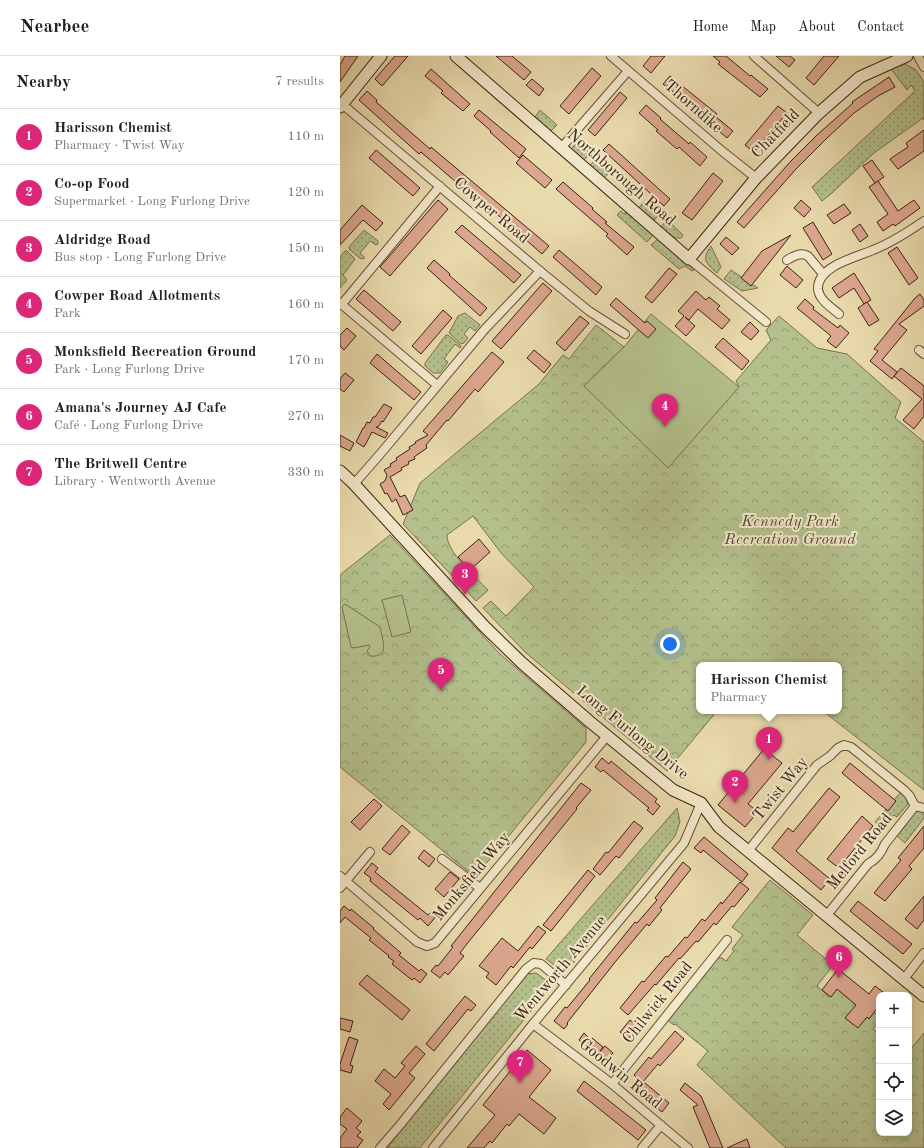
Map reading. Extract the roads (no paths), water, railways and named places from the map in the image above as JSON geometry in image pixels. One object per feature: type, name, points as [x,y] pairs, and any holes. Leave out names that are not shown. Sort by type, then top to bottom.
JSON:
[{"type":"street","points":[[341,105],[381,56]]},
{"type":"street","name":"Northborough Road","points":[[456,56],[689,259],[766,322]]},
{"type":"street","name":"Thorndike","points":[[612,56],[722,151],[756,178]]},
{"type":"street","points":[[754,56],[819,112]]},
{"type":"street","name":"Chatfield","points":[[689,259],[756,178],[819,112],[860,77],[907,56]]},
{"type":"street","points":[[918,56],[924,67]]},
{"type":"street","points":[[562,148],[628,70]]},
{"type":"street","name":"Cowper Road","points":[[341,105],[589,311],[625,334]]},
{"type":"street","points":[[437,385],[341,303],[440,186]]},
{"type":"street","points":[[839,314],[824,300],[820,294],[818,285],[823,274],[851,257],[872,251],[904,235],[924,221]]},
{"type":"street","points":[[787,260],[797,255],[808,256],[823,274]]},
{"type":"street","points":[[354,484],[485,329],[540,271]]},
{"type":"street","name":"Long Furlong Drive","points":[[340,471],[354,484],[484,626],[522,663],[673,790],[701,803],[720,827],[924,996]]},
{"type":"street","name":"Monksfield Way","points":[[343,878],[417,942],[426,946],[435,943],[607,736]]},
{"type":"street","name":"Twist Way","points":[[748,851],[817,764],[844,745],[851,747],[904,790],[909,795],[915,806]]},
{"type":"street","name":"Wentworth Avenue","points":[[433,1148],[533,1024],[684,843],[701,803]]},
{"type":"street","points":[[915,806],[924,808]]},
{"type":"street","name":"Melford Road","points":[[826,915],[868,864],[875,860],[882,851],[884,844],[915,806]]},
{"type":"street","points":[[340,888],[343,878],[370,852]]},
{"type":"street","points":[[442,859],[480,888]]},
{"type":"street","name":"Chilwick Road","points":[[612,1084],[727,940]]},
{"type":"street","points":[[904,979],[924,953]]},
{"type":"street","points":[[380,1148],[526,970],[534,963],[541,964],[566,985]]},
{"type":"street","name":"Goodwin Road","points":[[533,1024],[612,1084],[688,1148]]},
{"type":"street","points":[[642,1148],[661,1125]]},
{"type":"place","name":"Cowper Road Allotments","points":[[665,427]]},
{"type":"place","name":"Aldridge Road","points":[[465,595]]},
{"type":"place","name":"Monksfield Recreation Ground","points":[[441,691]]},
{"type":"place","name":"Harisson Chemist","points":[[769,760]]},
{"type":"place","name":"Co-op Food","points":[[735,803]]},
{"type":"place","name":"Amana's Journey AJ Cafe","points":[[839,978]]},
{"type":"place","name":"The Britwell Centre","points":[[520,1083]]},
{"type":"park label","name":"Kennedy Park Recreation Ground","points":[[790,531]]}]
